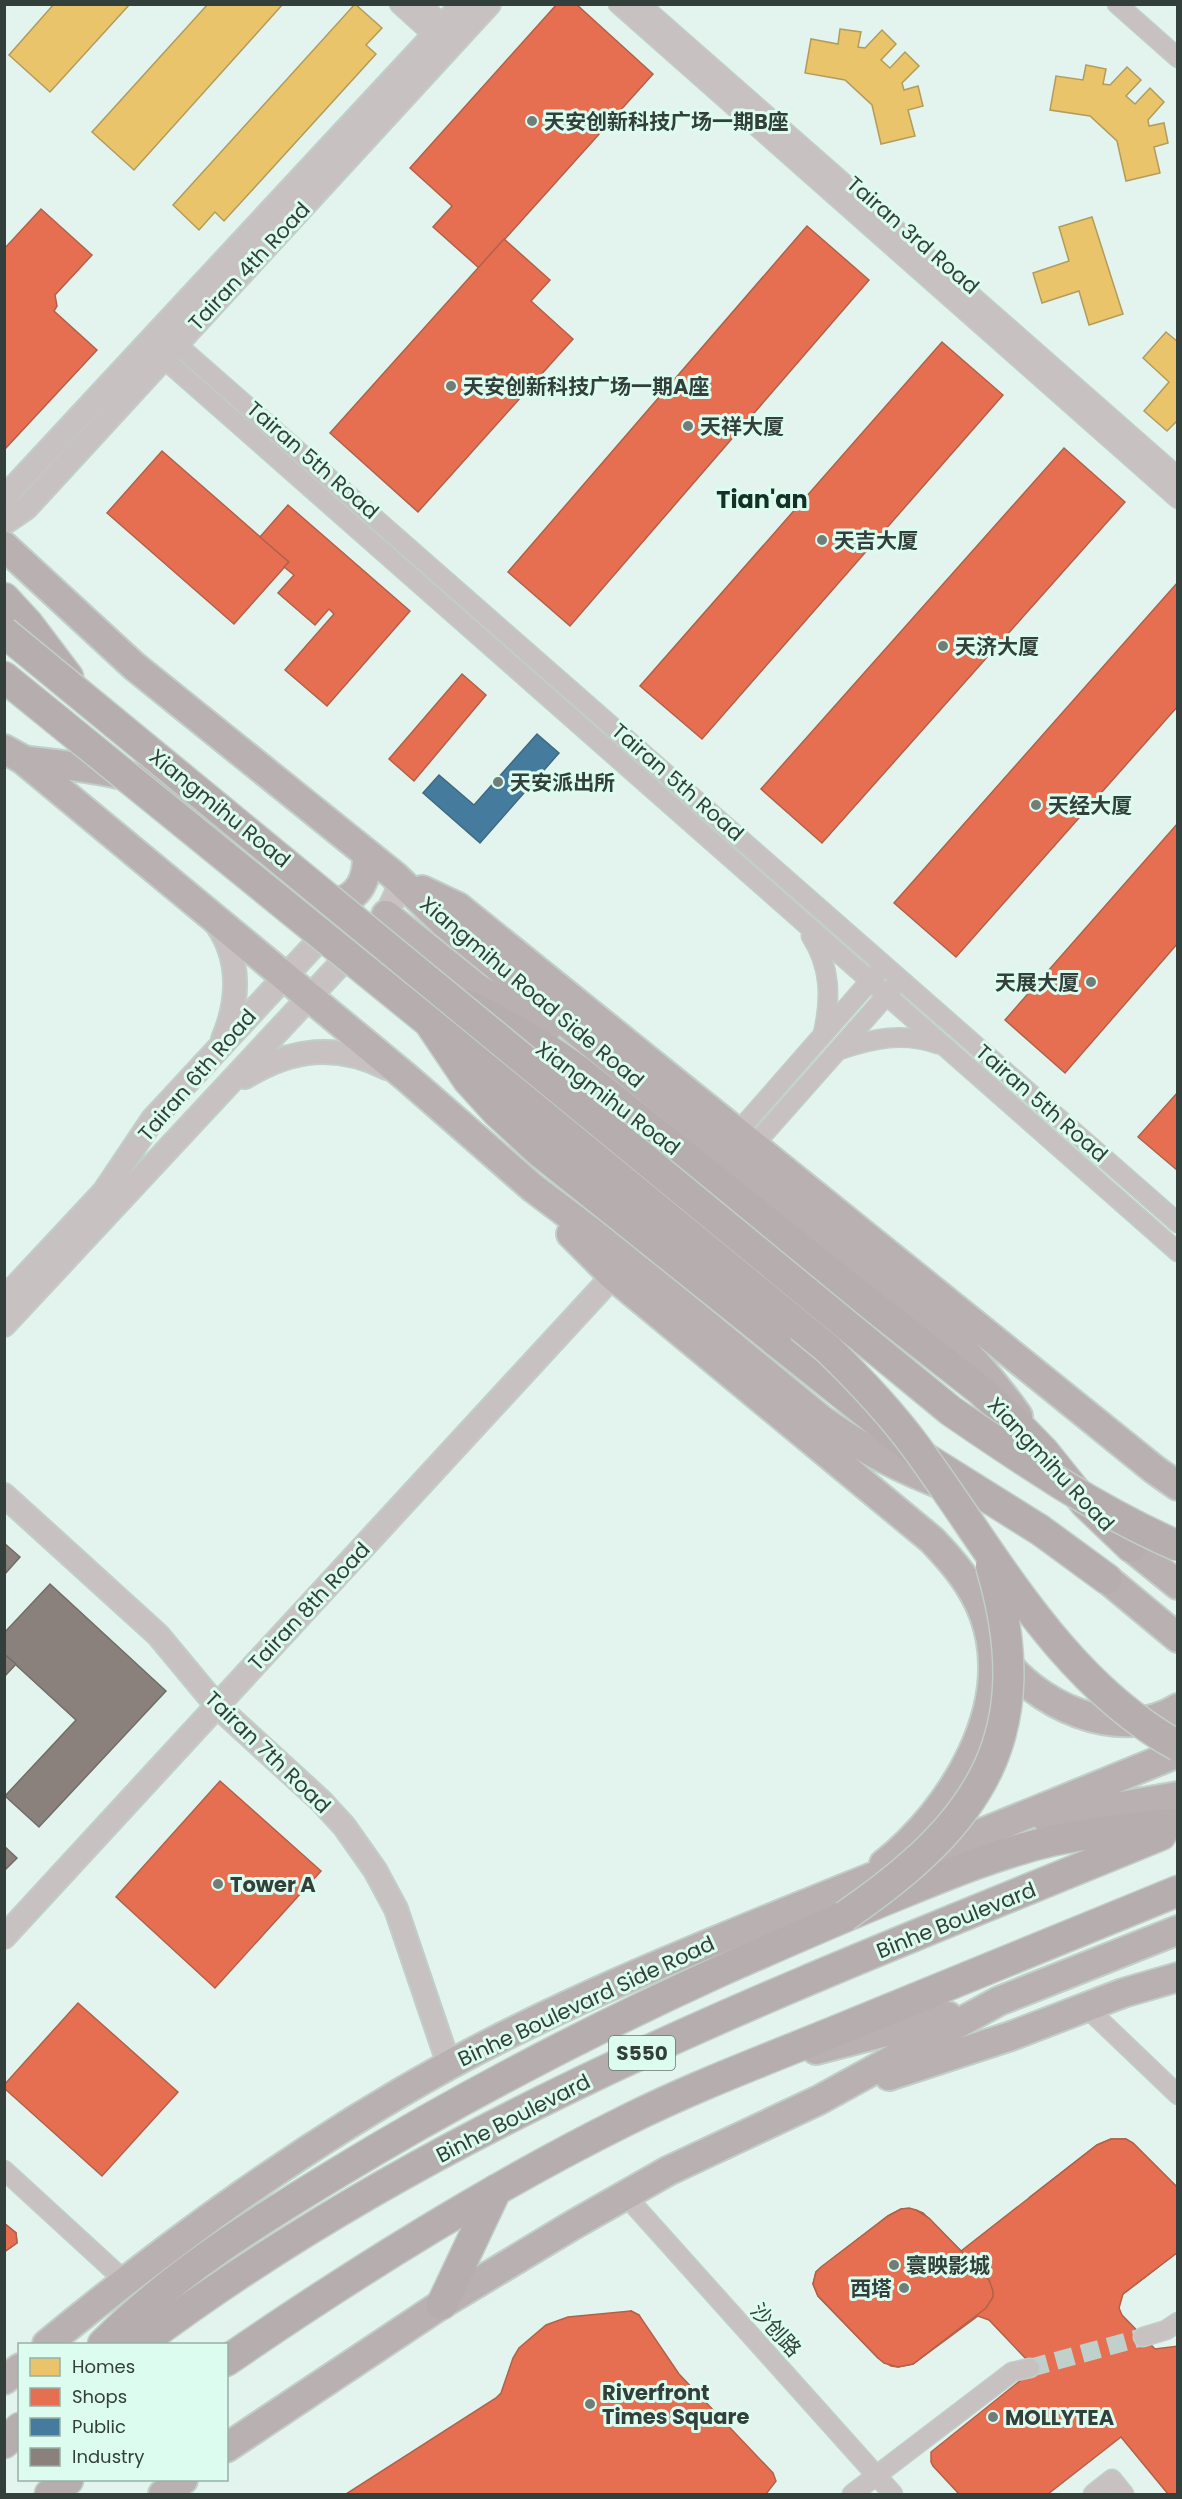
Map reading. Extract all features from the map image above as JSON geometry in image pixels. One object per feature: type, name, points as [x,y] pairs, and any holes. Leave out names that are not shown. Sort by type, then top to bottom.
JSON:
[{"type":"highway","points":[[4,598],[28,624],[80,694]]},
{"type":"highway","name":"Xiangmihu Road","points":[[4,632],[451,997],[553,1052],[980,1390],[1044,1452],[1085,1503],[1131,1547]]},
{"type":"highway","name":"Xiangmihu Road","points":[[4,677],[429,1022],[468,1080],[497,1112],[539,1151],[917,1453],[1011,1512],[1107,1579]]},
{"type":"highway","points":[[4,693],[57,720]]},
{"type":"highway","points":[[451,997],[951,1411],[1086,1499],[1150,1534],[1178,1546]]},
{"type":"highway","points":[[429,1022],[828,1349],[859,1380],[915,1445],[1032,1612],[1083,1671],[1137,1720],[1178,1746]]},
{"type":"highway","points":[[845,1916],[909,1869],[941,1837],[963,1811],[992,1762],[1006,1714],[1009,1655],[999,1593],[983,1544]]},
{"type":"highway","points":[[104,2343],[133,2314],[247,2227],[387,2142],[577,2039],[677,1991],[845,1916],[965,1869],[1051,1841],[1101,1832],[1178,1826]]},
{"type":"highway","name":"Binhe Boulevard","points":[[141,2343],[248,2268],[362,2197],[526,2109],[701,2025],[1178,1826]]},
{"type":"highway","name":"S550","points":[[228,2360],[326,2292],[496,2190],[627,2120],[721,2078],[1178,1891]]},
{"type":"highway","points":[[442,2304],[496,2190]]},
{"type":"highway","points":[[4,2445],[18,2430]]},
{"type":"highway","points":[[4,2445],[18,2436]]},
{"type":"highway","points":[[50,2494],[67,2481]]},
{"type":"highway","points":[[73,2494],[82,2481]]},
{"type":"main road","name":"Xiangmihu Road Side Road","points":[[4,546],[134,666],[396,877],[444,923],[941,1328],[971,1355],[997,1385],[1044,1452]]},
{"type":"main road","points":[[13,754],[135,778],[164,788],[202,813],[300,893],[323,905],[345,901],[360,888],[368,870],[367,854]]},
{"type":"main road","points":[[13,754],[406,1077],[533,1188],[621,1254],[822,1420],[857,1445],[898,1468],[1011,1512]]},
{"type":"main road","points":[[396,877],[458,907],[1170,1482]]},
{"type":"main road","points":[[386,915],[477,988],[497,1000],[523,1009],[566,1043],[627,1071]]},
{"type":"main road","points":[[533,1188],[585,1251],[932,1540],[953,1562],[972,1588],[984,1615],[990,1640],[991,1675],[988,1709],[977,1743],[958,1781],[934,1817],[902,1850],[864,1881]]},
{"type":"main road","points":[[1131,1547],[1178,1585]]},
{"type":"main road","points":[[1107,1579],[1178,1638]]},
{"type":"main road","points":[[990,1640],[1021,1679],[1044,1696],[1092,1717],[1118,1722],[1145,1722],[1178,1708]]},
{"type":"main road","name":"Binhe Boulevard Side Road","points":[[48,2343],[125,2281],[236,2197],[380,2104],[450,2065],[629,1977],[1178,1753]]},
{"type":"main road","points":[[990,1830],[1178,1796]]},
{"type":"main road","points":[[721,2078],[797,2055],[999,2001],[1178,1930]]},
{"type":"main road","points":[[1044,2023],[1129,1950]]},
{"type":"main road","points":[[819,2100],[1178,1977]]},
{"type":"main road","points":[[228,2447],[442,2304],[625,2195],[719,2146],[819,2100],[999,2001]]},
{"type":"main road","points":[[4,2380],[18,2370]]},
{"type":"main road","points":[[163,2494],[182,2481]]},
{"type":"street","points":[[399,4],[446,37]]},
{"type":"street","points":[[421,4],[446,37]]},
{"type":"street","name":"Tairan 4th Road","points":[[446,37],[464,4]]},
{"type":"street","name":"Tairan 4th Road","points":[[4,523],[26,508],[163,345],[446,37],[489,4]]},
{"type":"street","name":"Tairan 3rd Road","points":[[618,4],[1178,499]]},
{"type":"street","name":"Tairan 3rd Road","points":[[640,4],[1178,477]]},
{"type":"street","points":[[1117,4],[1178,58]]},
{"type":"street","name":"Tairan 4th Road","points":[[4,498],[163,345]]},
{"type":"street","name":"Tairan 5th Road","points":[[163,345],[800,920],[1178,1252]]},
{"type":"street","name":"Tairan 5th Road","points":[[163,345],[884,965],[1178,1223]]},
{"type":"street","name":"Tairan 6th Road","points":[[4,1325],[386,915],[397,892],[396,877]]},
{"type":"street","name":"Tairan 6th Road","points":[[4,1299],[104,1192],[153,1119],[339,920],[358,912],[371,911],[386,915]]},
{"type":"street","points":[[209,914],[225,936],[233,956],[235,978],[230,1022],[221,1046]]},
{"type":"street","points":[[800,920],[815,943],[827,975],[828,1013],[823,1035]]},
{"type":"street","points":[[745,1140],[823,1035],[884,965]]},
{"type":"street","points":[[745,1140],[838,1050],[900,980]]},
{"type":"street","points":[[838,1050],[883,1036],[921,1038],[943,1046]]},
{"type":"street","name":"Tairan 6th Road","points":[[218,1097],[247,1076],[272,1062],[301,1053],[329,1050],[369,1059],[406,1077]]},
{"type":"street","name":"Tairan 8th Road","points":[[4,1937],[613,1276]]},
{"type":"street","name":"Tairan 7th Road","points":[[4,1495],[158,1635],[217,1706],[332,1812],[375,1870],[396,1909],[450,2065]]},
{"type":"street","points":[[1086,2007],[1178,2095]]},
{"type":"street","points":[[4,2170],[125,2281]]},
{"type":"street","name":"沙创路","points":[[625,2195],[893,2494]]},
{"type":"street","points":[[1143,2337],[1166,2330],[1178,2322]]},
{"type":"street","points":[[852,2494],[1012,2372],[1030,2368]]},
{"type":"street","points":[[1093,2494],[1112,2479],[1124,2494]]},
{"type":"building: Homes","points":[[54,4],[130,4],[50,92],[9,55]]},
{"type":"building: Homes","points":[[208,4],[283,4],[134,170],[92,132]]},
{"type":"building: Homes","points":[[355,4],[382,28],[366,45],[376,54],[224,221],[215,212],[199,230],[173,205]]},
{"type":"building: Homes","points":[[840,29],[861,32],[858,47],[865,48],[882,30],[896,44],[881,60],[890,68],[905,52],[919,66],[902,83],[904,90],[918,86],[923,106],[908,110],[915,136],[881,144],[872,105],[845,80],[805,73],[811,39],[838,44]]},
{"type":"building: Homes","points":[[1086,65],[1106,69],[1103,84],[1110,85],[1127,67],[1141,80],[1126,96],[1135,104],[1150,88],[1164,102],[1148,120],[1149,126],[1164,123],[1168,143],[1154,147],[1160,173],[1126,181],[1117,141],[1090,116],[1050,110],[1056,76],[1083,80]]},
{"type":"building: Homes","points":[[1092,217],[1123,314],[1089,325],[1079,291],[1042,303],[1033,273],[1069,261],[1059,227]]},
{"type":"building: Homes","points":[[1166,332],[1178,342],[1178,420],[1167,431],[1144,411],[1169,382],[1143,358]]},
{"type":"building: Homes","points":[[1178,2396],[1178,2437],[1157,2413]]},
{"type":"building: Homes","points":[[1178,2449],[1178,2488],[1159,2465]]},
{"type":"building: Homes","points":[[405,2467],[423,2494],[363,2494]]},
{"type":"building: Shops","name":"天安创新科技广场一期B座","points":[[557,4],[576,4],[653,74],[479,268],[433,227],[452,206],[410,168]]},
{"type":"building: Shops","points":[[41,209],[92,255],[55,295],[57,306],[54,311],[97,350],[4,450],[4,249]]},
{"type":"building: Shops","name":"天祥大厦","points":[[807,226],[869,280],[570,626],[508,572]]},
{"type":"building: Shops","name":"天安创新科技广场一期A座","points":[[504,239],[550,280],[531,301],[573,339],[418,512],[330,433]]},
{"type":"building: Shops","name":"天吉大厦","points":[[942,342],[1003,395],[702,739],[640,686]]},
{"type":"building: Shops","name":"天济大厦","points":[[1064,448],[1125,502],[822,843],[761,789]]},
{"type":"building: Shops","points":[[162,451],[289,562],[234,624],[107,513]]},
{"type":"building: Shops","points":[[288,505],[410,611],[327,706],[285,670],[334,614],[329,609],[315,625],[278,593],[294,575],[284,567],[289,562],[260,537]]},
{"type":"building: Shops","name":"天经大厦","points":[[1178,582],[1178,706],[956,957],[894,903]]},
{"type":"building: Shops","points":[[462,674],[486,695],[414,781],[389,759]]},
{"type":"building: Shops","name":"天展大厦","points":[[1178,823],[1178,943],[1065,1073],[1005,1020]]},
{"type":"building: Shops","points":[[1178,1092],[1178,1171],[1138,1137]]},
{"type":"building: Shops","name":"Tower A","points":[[220,1781],[321,1871],[215,1988],[116,1897]]},
{"type":"building: Shops","points":[[78,2003],[178,2092],[102,2176],[4,2088],[4,2085]]},
{"type":"building: Shops","points":[[1111,2139],[1126,2139],[1133,2143],[1178,2188],[1178,2252],[1123,2294],[1108,2297],[1093,2292],[1087,2287],[1028,2225],[1023,2208],[1030,2197],[1097,2145]]},
{"type":"building: Shops","points":[[1111,2139],[1126,2139],[1133,2143],[1178,2188],[1178,2252],[1123,2294],[1119,2308],[1122,2315],[1155,2349],[1178,2346],[1178,2494],[1168,2494],[1121,2437],[1048,2494],[959,2494],[933,2466],[931,2452],[1026,2376],[1028,2361],[989,2320],[978,2316],[913,2364],[891,2366],[878,2358],[818,2296],[813,2284],[816,2272],[888,2216],[901,2209],[923,2213],[961,2251],[1097,2145]]},
{"type":"building: Shops","name":"西塔","points":[[909,2208],[929,2218],[989,2280],[993,2297],[986,2308],[913,2364],[898,2367],[884,2363],[878,2358],[818,2296],[813,2284],[816,2272],[821,2267],[888,2216],[901,2209]]},
{"type":"building: Shops","points":[[4,2223],[16,2233],[17,2243],[4,2252]]},
{"type":"building: Shops","points":[[4,2223],[16,2233],[17,2243],[4,2252]]},
{"type":"building: Shops","name":"Riverfront Times Square","points":[[631,2311],[639,2315],[662,2359],[697,2409],[695,2420],[626,2454],[570,2494],[526,2494],[476,2419],[479,2410],[563,2362]]},
{"type":"building: Shops","points":[[631,2311],[639,2315],[679,2374],[773,2473],[776,2481],[766,2494],[346,2494],[496,2398],[501,2393],[513,2358],[519,2348],[546,2325],[568,2317]]},
{"type":"building: Public","points":[[537,734],[559,753],[480,843],[423,793],[439,775],[474,805]]},
{"type":"building: Industry","points":[[4,1543],[20,1557],[4,1575]]},
{"type":"building: Industry","points":[[50,1584],[166,1691],[39,1827],[5,1796],[76,1720],[4,1654],[4,1633]]},
{"type":"building: Industry","points":[[4,1654],[16,1664],[4,1677]]},
{"type":"building: Industry","points":[[4,1846],[17,1858],[4,1871]]},
{"type":"tunnel","points":[[1030,2368],[1143,2337]]},
{"type":"place","name":"天安创新科技广场一期B座","points":[[532,121]]},
{"type":"place","name":"天安创新科技广场一期A座","points":[[451,386]]},
{"type":"place","name":"天祥大厦","points":[[688,426]]},
{"type":"place","name":"天吉大厦","points":[[822,540]]},
{"type":"place","name":"天济大厦","points":[[943,646]]},
{"type":"place","name":"天安派出所","points":[[498,782]]},
{"type":"place","name":"天经大厦","points":[[1036,805]]},
{"type":"place","name":"天展大厦","points":[[1091,982]]},
{"type":"place","name":"Tower A","points":[[218,1884]]},
{"type":"place","name":"寰映影城","points":[[894,2265]]},
{"type":"place","name":"西塔","points":[[904,2288]]},
{"type":"place","name":"Riverfront Times Square","points":[[590,2404]]},
{"type":"place","name":"MOLLYTEA","points":[[993,2417]]},
{"type":"district","name":"Tian'an","points":[[762,499]]}]
